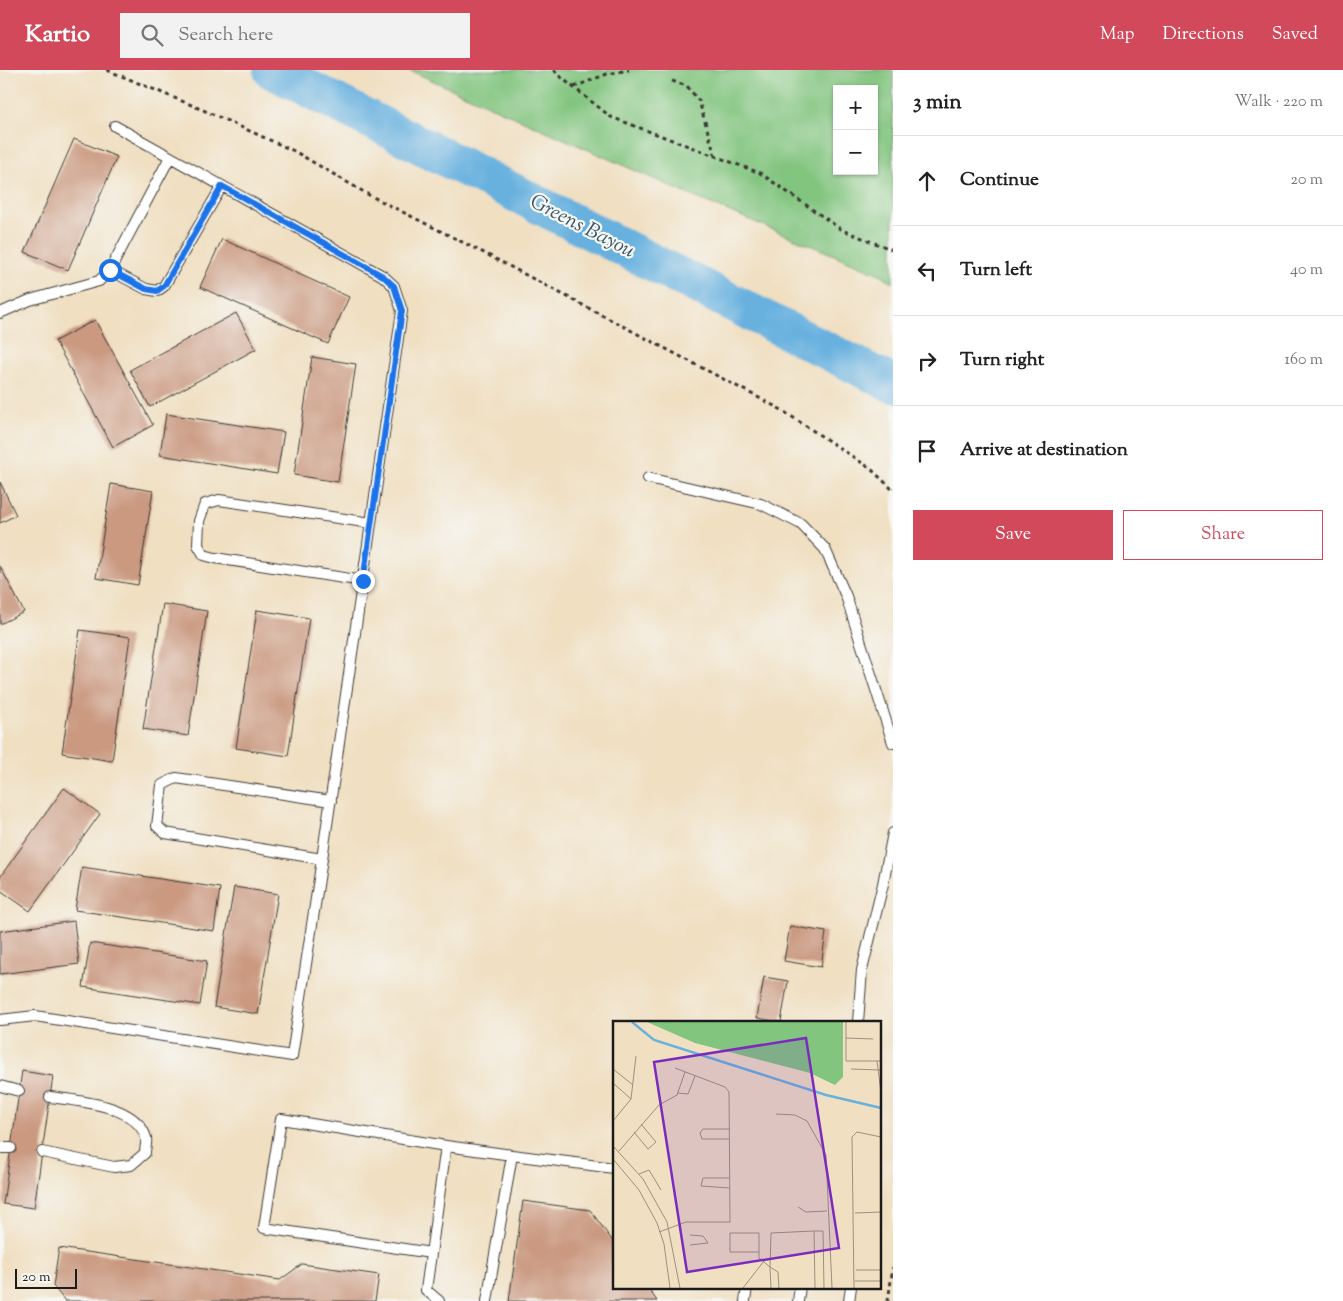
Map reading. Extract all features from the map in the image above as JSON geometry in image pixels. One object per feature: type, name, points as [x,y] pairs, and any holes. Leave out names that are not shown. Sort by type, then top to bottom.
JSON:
[{"type":"lane","points":[[0,1020],[35,1016],[292,1056],[402,311],[394,286],[383,276],[116,126]]},
{"type":"lane","points":[[0,313],[30,300],[98,281],[110,270],[170,158]]},
{"type":"lane","points":[[110,270],[146,289],[157,291],[164,286],[222,186]]},
{"type":"lane","points":[[648,478],[761,504],[801,524],[825,548],[846,596],[893,743]]},
{"type":"lane","points":[[363,581],[204,555],[198,545],[199,521],[205,504],[218,500],[235,501],[371,523]]},
{"type":"lane","points":[[322,859],[165,833],[157,826],[162,785],[176,778],[331,801]]},
{"type":"lane","points":[[858,1021],[862,970],[893,834]]},
{"type":"lane","points":[[0,1086],[19,1091]]},
{"type":"lane","points":[[42,1152],[114,1167],[131,1165],[144,1153],[146,1139],[142,1129],[122,1112],[98,1105],[50,1097]]},
{"type":"lane","points":[[431,1253],[264,1228],[281,1119],[446,1146],[613,1168]]},
{"type":"lane","points":[[439,1301],[426,1290],[446,1146]]},
{"type":"lane","points":[[0,1148],[11,1148]]},
{"type":"lane","points":[[487,1301],[512,1155]]},
{"type":"lane","points":[[746,1301],[747,1288]]},
{"type":"lane","points":[[798,1301],[800,1288]]},
{"type":"lane","points":[[849,1301],[851,1288]]},
{"type":"path","points":[[107,70],[201,109],[294,151],[369,194],[780,409],[870,468],[893,490]]},
{"type":"path","points":[[554,70],[611,117],[760,173],[842,230],[893,250]]},
{"type":"path","points":[[573,87],[607,74],[629,70]]},
{"type":"path","points":[[672,81],[687,86],[699,100],[715,156]]},
{"type":"path","points":[[888,1301],[893,1267]]},
{"type":"green space","points":[[409,70],[893,70],[893,283],[882,275],[692,196]]},
{"type":"building","points":[[74,139],[117,157],[68,270],[25,252]]},
{"type":"building","points":[[222,239],[349,297],[328,344],[200,287]]},
{"type":"building","points":[[236,313],[256,349],[150,407],[130,370]]},
{"type":"building","points":[[95,320],[153,425],[113,447],[55,341]]},
{"type":"building","points":[[312,357],[356,364],[338,482],[294,475]]},
{"type":"building","points":[[166,414],[284,432],[277,474],[160,455]]},
{"type":"building","points":[[0,482],[16,515],[0,523]]},
{"type":"building","points":[[111,484],[153,491],[138,585],[96,578]]},
{"type":"building","points":[[0,566],[24,612],[0,624]]},
{"type":"building","points":[[163,604],[207,611],[188,736],[143,729]]},
{"type":"building","points":[[257,610],[309,618],[288,756],[236,748]]},
{"type":"building","points":[[80,630],[130,637],[112,761],[62,753]]},
{"type":"building","points":[[64,788],[100,814],[30,911],[0,890],[0,877]]},
{"type":"building","points":[[82,867],[220,888],[214,931],[75,910]]},
{"type":"building","points":[[234,887],[278,894],[258,1014],[214,1007]]},
{"type":"building","points":[[74,921],[79,964],[0,974],[0,931]]},
{"type":"building","points":[[790,926],[826,932],[821,967],[784,961]]},
{"type":"building","points":[[90,943],[207,961],[200,1005],[83,987]]},
{"type":"building","points":[[764,977],[788,981],[781,1021],[757,1018]]},
{"type":"building","points":[[22,1071],[53,1076],[34,1208],[3,1204]]},
{"type":"building","points":[[523,1201],[590,1210],[613,1242],[613,1288],[648,1288],[657,1301],[509,1301]]},
{"type":"building","points":[[59,1248],[280,1280],[302,1264],[379,1275],[375,1301],[65,1301],[53,1286]]},
{"type":"waterway","name":"Greens Bayou","points":[[272,70],[893,384]]},
{"type":"route","points":[[110,270],[146,289],[157,291],[164,286],[222,186],[383,276],[394,286],[402,311],[363,581]]}]
